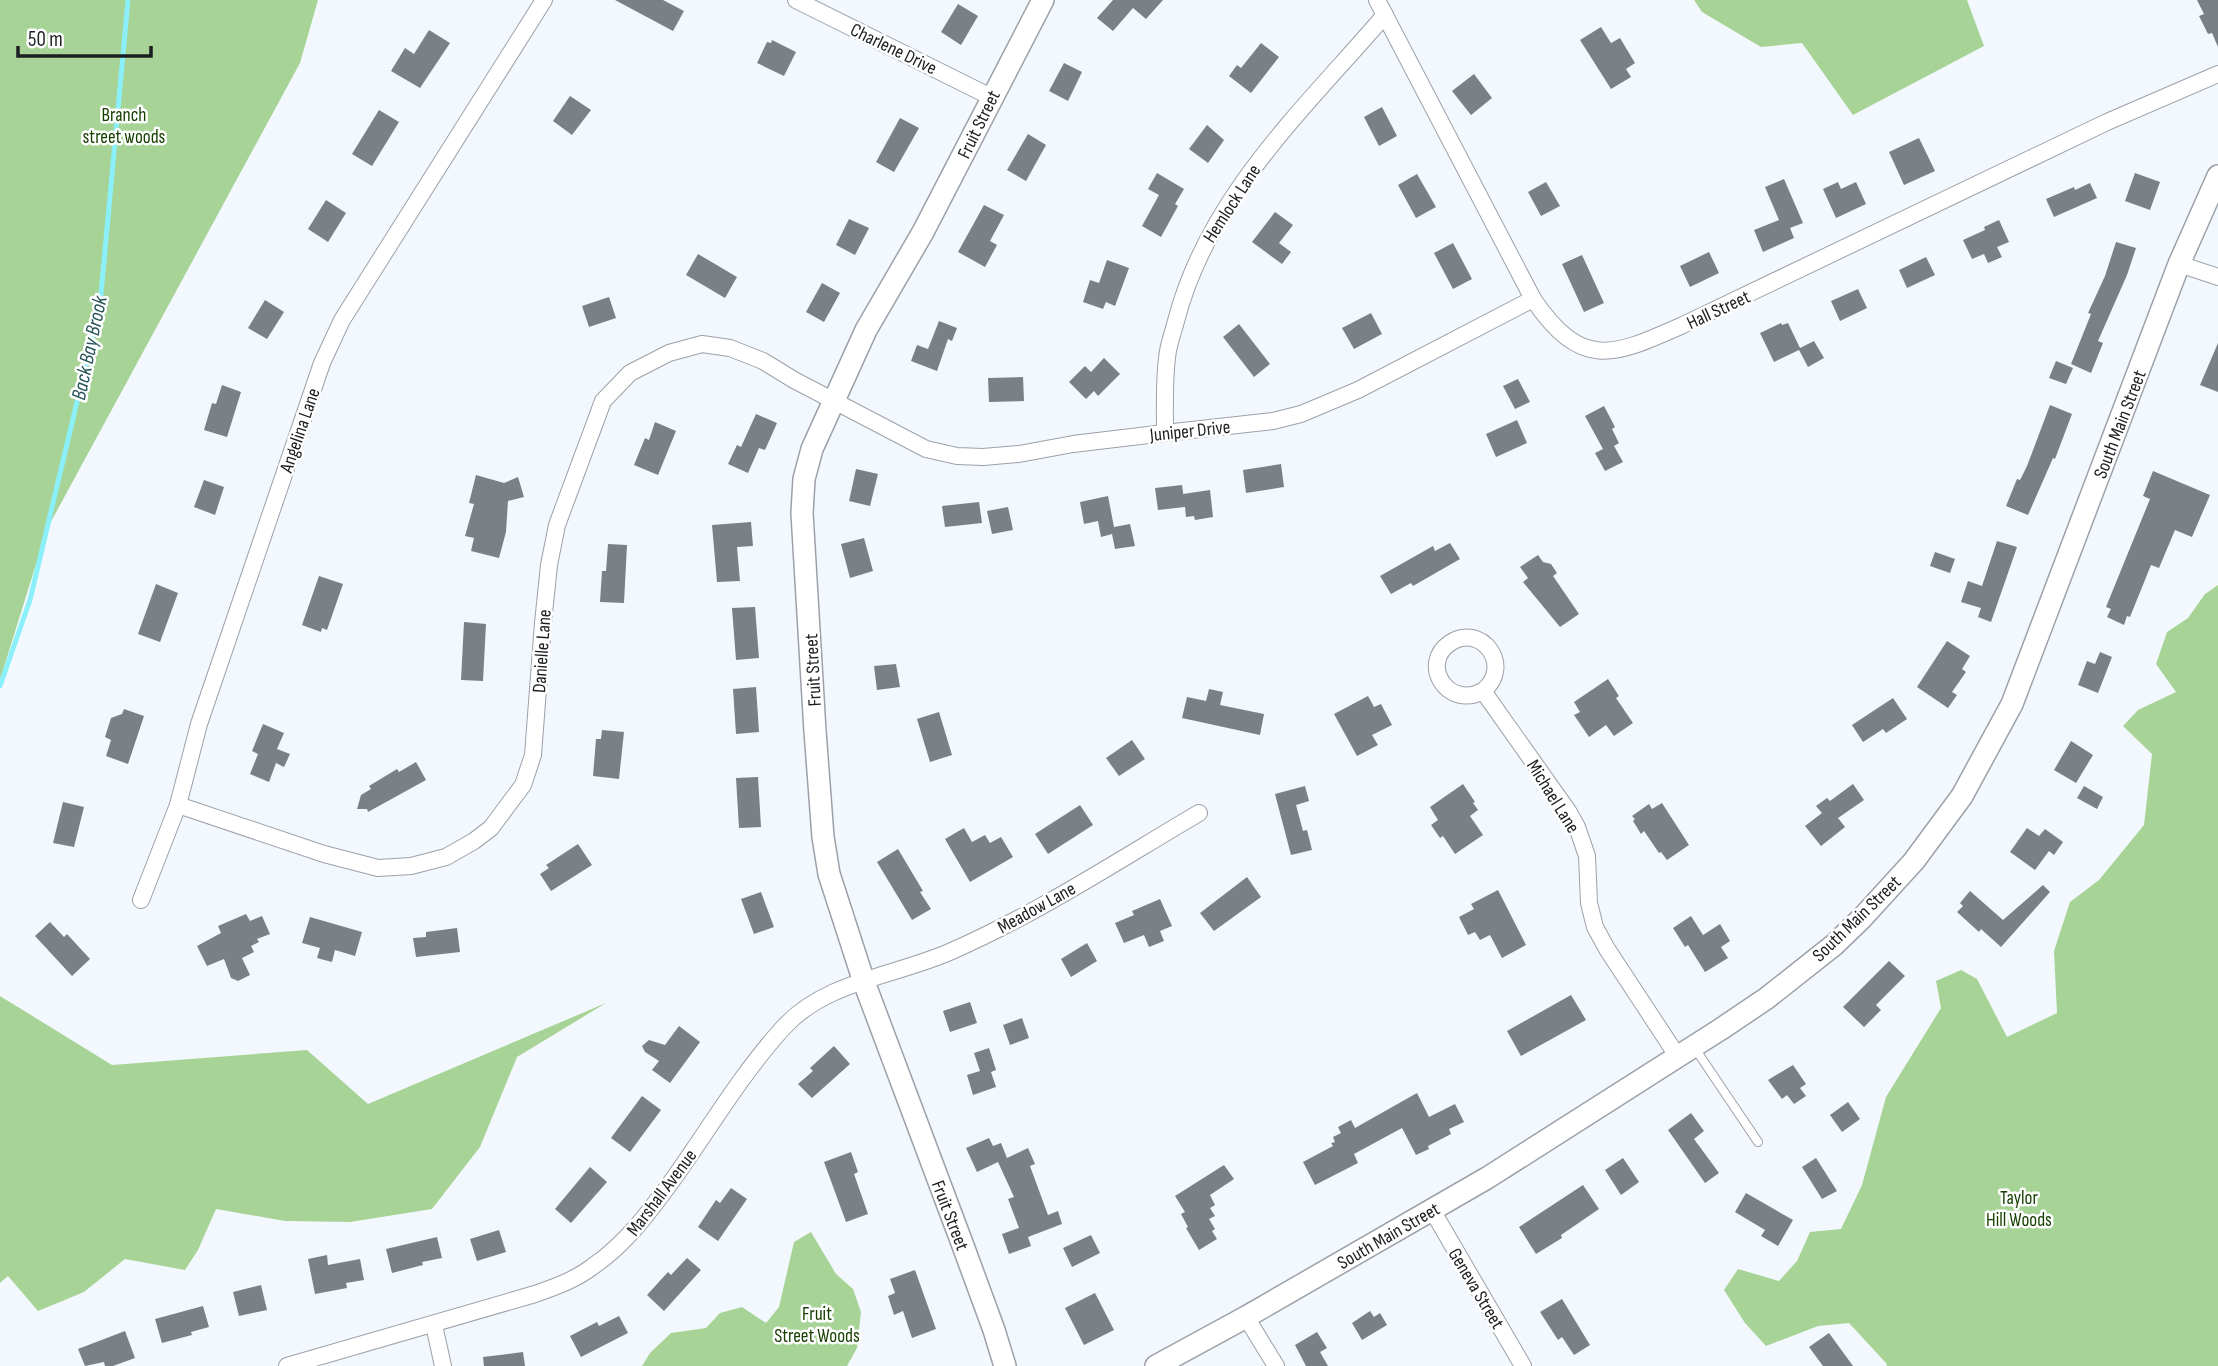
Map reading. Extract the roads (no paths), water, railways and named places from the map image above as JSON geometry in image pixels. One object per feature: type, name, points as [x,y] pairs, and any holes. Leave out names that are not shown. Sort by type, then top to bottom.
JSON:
[{"type":"main road","name":"Fruit Street","points":[[1004,1366],[994,1330],[864,982],[830,874],[823,837],[802,513],[804,479],[812,449],[866,330],[923,232],[1043,0]]},
{"type":"main road","name":"South Main Street","points":[[1156,1366],[1488,1178],[1686,1052],[1767,998],[1834,945],[1914,861],[1962,796],[2012,704],[2179,264],[2218,176]]},
{"type":"street","name":"Angelina Lane","points":[[141,900],[178,805],[203,711],[322,363],[342,320],[544,0]]},
{"type":"street","name":"Charlene Drive","points":[[796,0],[991,97]]},
{"type":"street","name":"Hall Street","points":[[1381,7],[1533,299],[1550,323],[1576,344],[1611,352],[1632,347],[1777,282],[2107,122],[2218,74]]},
{"type":"street","name":"Hemlock Lane","points":[[1165,433],[1167,357],[1182,298],[1204,243],[1234,193],[1381,7]]},
{"type":"street","points":[[2179,264],[2218,277]]},
{"type":"street","name":"Juniper Drive","points":[[834,399],[882,428],[926,449],[957,456],[1018,454],[1073,444],[1273,421],[1300,414],[1358,390],[1533,299]]},
{"type":"street","name":"Danielle Lane","points":[[178,805],[324,854],[378,868],[411,866],[446,857],[474,841],[491,828],[523,785],[533,755],[542,623],[549,565],[557,525],[603,401],[630,373],[669,353],[702,344],[730,348],[763,361],[794,380],[834,399]]},
{"type":"street","name":"Michael Lane","points":[[1483,691],[1558,795],[1577,827],[1587,856],[1589,903],[1595,927],[1607,949],[1686,1052]]},
{"type":"street","name":"Meadow Lane","points":[[864,982],[952,951],[1019,919],[1199,813]]},
{"type":"street","name":"Marshall Avenue","points":[[287,1366],[435,1325],[562,1284],[591,1269],[620,1246],[647,1215],[759,1057],[784,1027],[830,993],[864,982]]},
{"type":"street","name":"Geneva Street","points":[[1432,1210],[1523,1366]]},
{"type":"street","points":[[1246,1317],[1276,1366]]},
{"type":"street","points":[[435,1325],[443,1366]]},
{"type":"lane","points":[[1686,1052],[1758,1142]]},
{"type":"waterway","name":"Back Bay Brook","points":[[0,686],[30,600],[100,305],[128,0]]},
{"type":"park label","name":"Branch street woods","points":[[124,125]]},
{"type":"park label","name":"Taylor Hill Woods","points":[[2019,1208]]},
{"type":"park label","name":"Fruit Street Woods","points":[[817,1324]]}]
